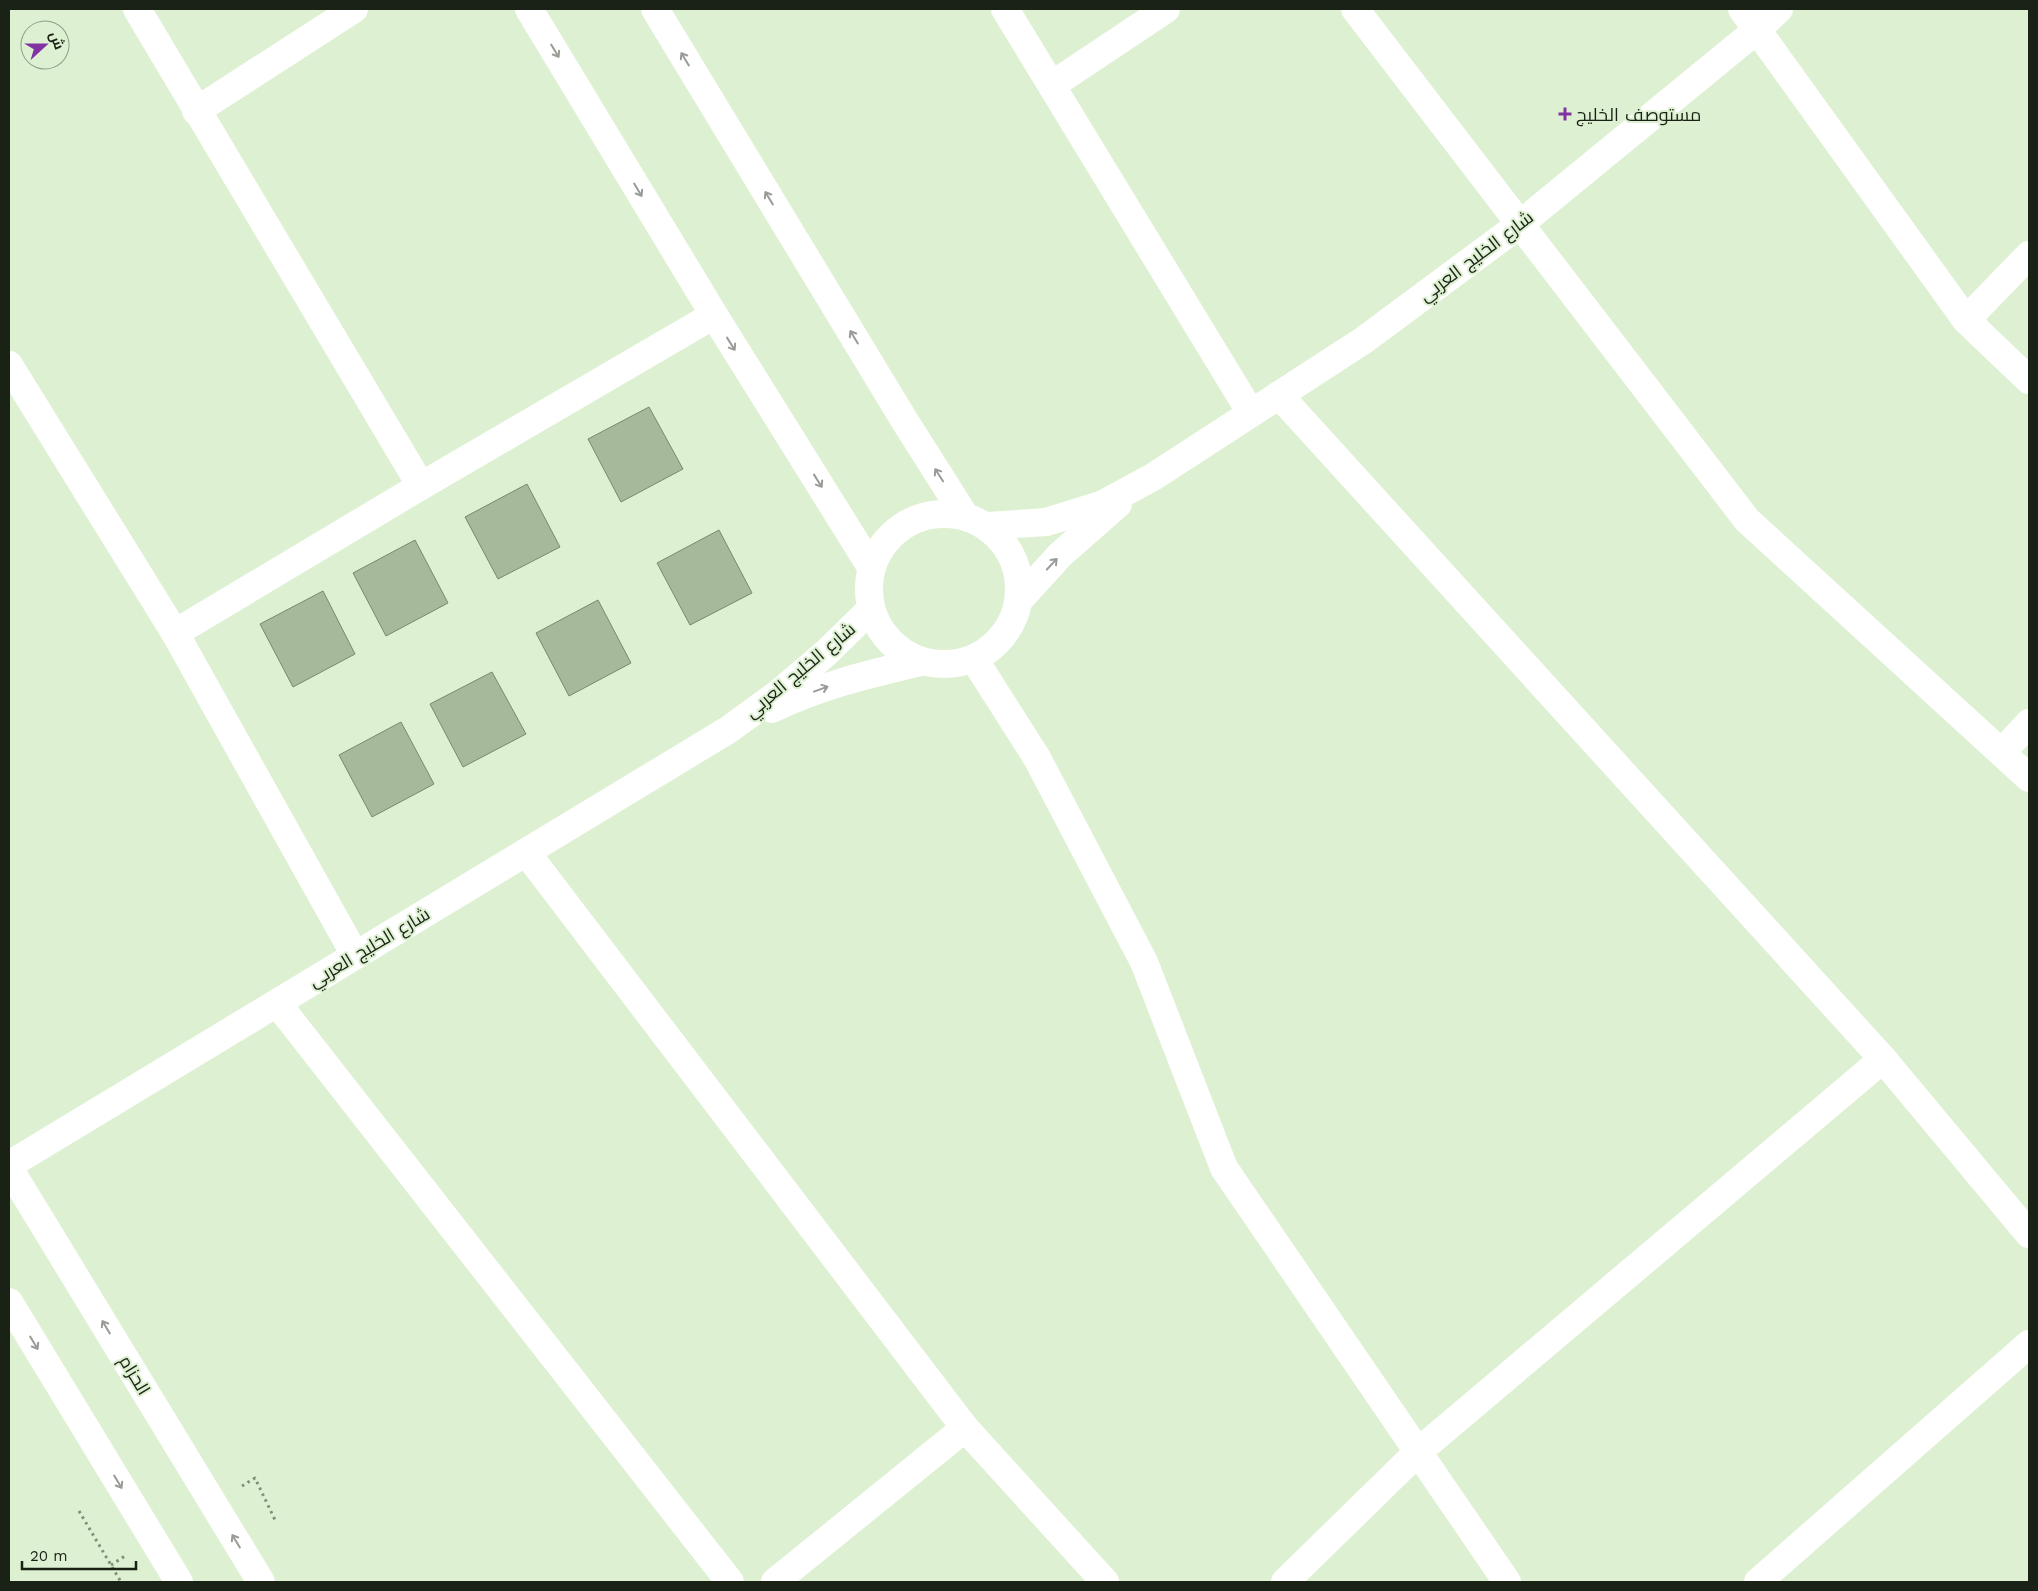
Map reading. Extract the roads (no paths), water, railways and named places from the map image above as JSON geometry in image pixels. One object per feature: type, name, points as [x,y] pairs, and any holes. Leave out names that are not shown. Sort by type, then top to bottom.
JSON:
[{"type":"street","points":[[137,9],[421,486]]},
{"type":"street","points":[[196,111],[354,9]]},
{"type":"street","points":[[529,9],[714,315],[872,567]]},
{"type":"street","points":[[655,9],[906,423],[977,521]]},
{"type":"street","points":[[1005,9],[1251,413]]},
{"type":"street","points":[[1052,85],[1166,9]]},
{"type":"street","points":[[1355,9],[1746,520],[2029,778]]},
{"type":"street","name":"شارع الخليج العربي","points":[[1019,600],[1066,550],[1105,514],[1153,477],[1364,340],[1519,225],[1750,19],[1779,9]]},
{"type":"street","points":[[1750,19],[1966,320],[2029,380]]},
{"type":"street","points":[[1966,320],[2029,255]]},
{"type":"street","points":[[175,633],[421,486],[714,315]]},
{"type":"street","points":[[9,365],[175,633],[355,955]]},
{"type":"street","points":[[1279,395],[1882,1059],[2029,1234]]},
{"type":"street","name":"شارع الخليج العربي","points":[[920,662],[898,649],[881,631],[871,609],[869,588],[872,567],[886,541],[908,522],[936,513],[977,521],[1046,522],[1101,505],[1153,477]]},
{"type":"street","name":"شارع الخليج العربي","points":[[9,1166],[728,730],[789,700],[853,678],[920,662],[947,665],[974,659],[996,644],[1012,624],[1019,600],[1018,572],[1007,547],[977,521]]},
{"type":"street","name":"شارع الخليج العربي","points":[[728,730],[792,682],[826,653],[871,609]]},
{"type":"street","points":[[974,659],[1037,758],[1144,962],[1224,1168],[1507,1582]]},
{"type":"street","points":[[2002,752],[2029,722]]},
{"type":"street","points":[[526,852],[965,1428],[1105,1582]]},
{"type":"street","points":[[277,1003],[730,1582]]},
{"type":"street","points":[[1285,1582],[1419,1451],[1882,1059]]},
{"type":"street","name":"الحزام","points":[[9,1166],[261,1582]]},
{"type":"street","points":[[9,1302],[179,1582]]},
{"type":"street","points":[[1758,1582],[2029,1344]]},
{"type":"street","points":[[775,1582],[965,1428]]},
{"type":"place","name":"مستوصف الخليج","points":[[1565,114]]}]
